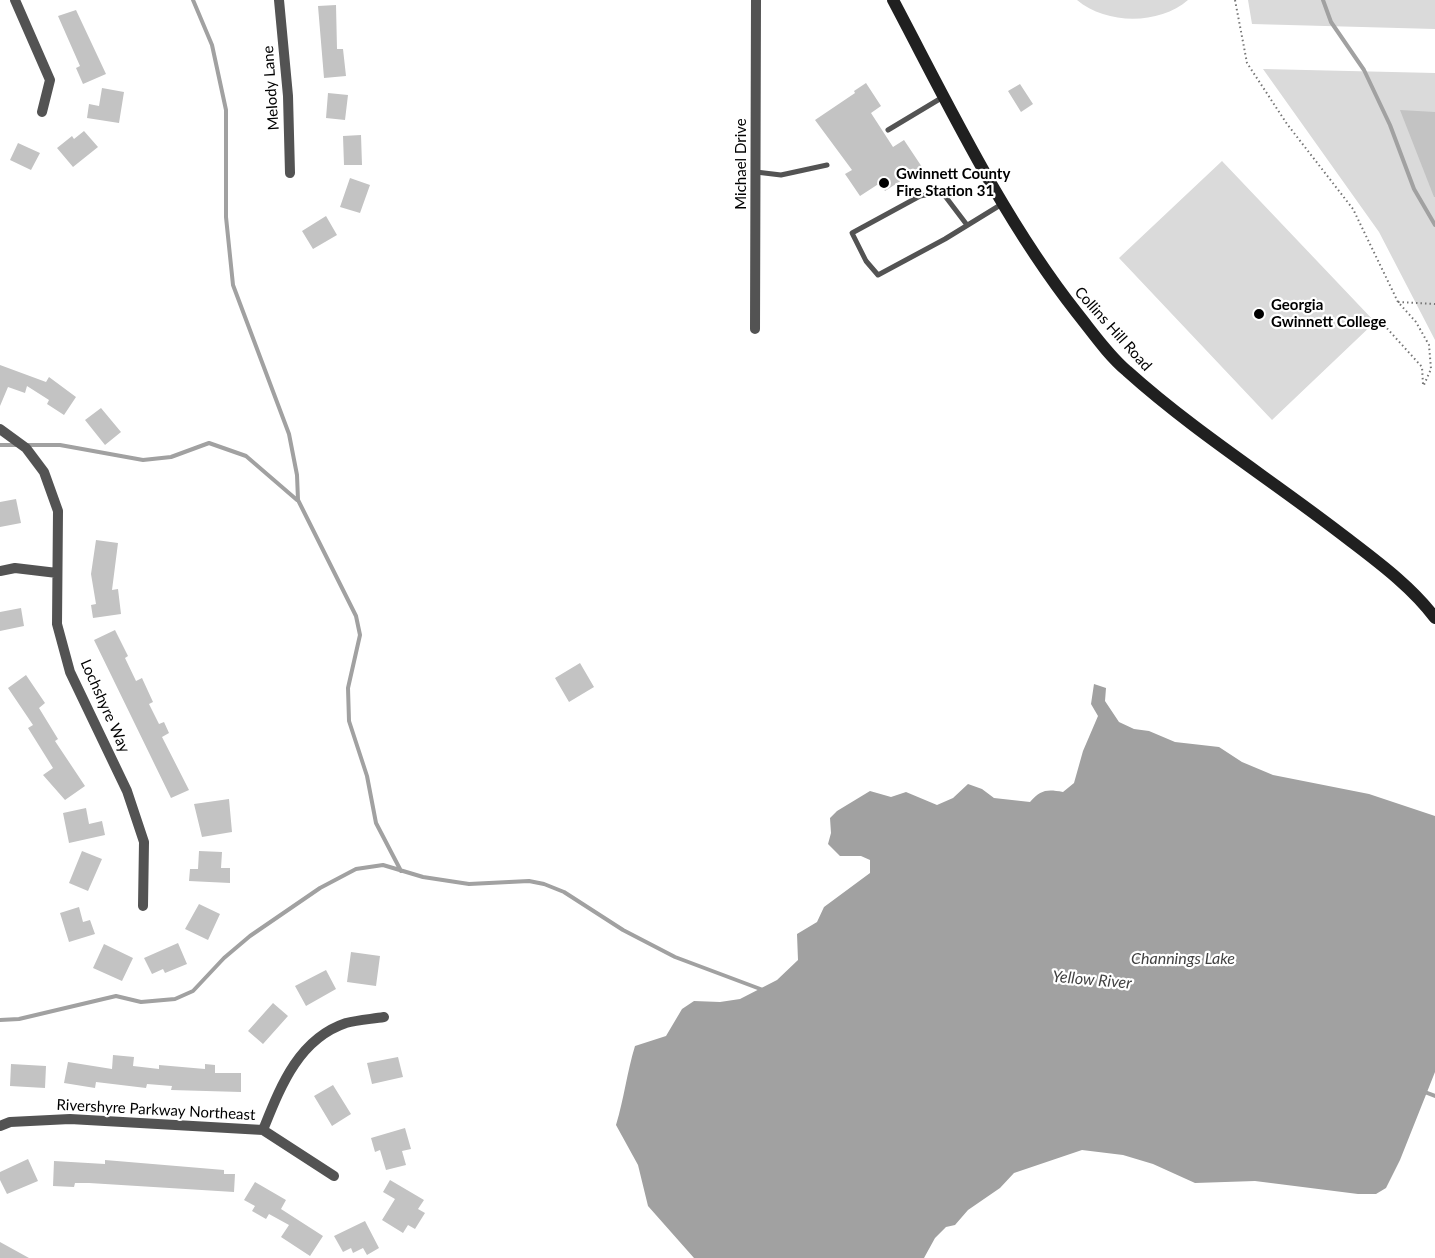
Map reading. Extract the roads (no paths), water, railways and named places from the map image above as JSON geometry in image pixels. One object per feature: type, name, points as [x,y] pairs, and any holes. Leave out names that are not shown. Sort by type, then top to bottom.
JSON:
[{"type":"street","points":[[15,0],[50,81],[42,112]]},
{"type":"street","name":"Melody Lane","points":[[279,0],[288,96],[290,173]]},
{"type":"street","name":"Michael Drive","points":[[755,329],[756,0]]},
{"type":"street","name":"Collins Hill Road","points":[[893,0],[1003,203],[1054,283],[1125,369],[1189,424],[1327,522],[1390,572],[1435,618]]},
{"type":"street","name":"Lochshyre Way","points":[[0,429],[26,448],[44,472],[58,511],[57,624],[70,672],[127,791],[144,842],[143,906]]},
{"type":"street","points":[[0,571],[15,568],[57,573]]},
{"type":"street","points":[[263,1130],[280,1087],[295,1062],[315,1041],[346,1023],[384,1017]]},
{"type":"street","name":"Rivershyre Parkway Northeast","points":[[0,1126],[10,1122],[70,1119],[263,1130],[334,1176]]},
{"type":"lane","points":[[888,130],[945,96]]},
{"type":"lane","points":[[756,172],[782,175],[827,165]]},
{"type":"lane","points":[[967,225],[942,192],[920,196],[852,233],[866,261],[878,275],[967,225],[1003,203]]},
{"type":"water","name":"Channings Lake","points":[[1094,684],[1106,688],[1105,701],[1119,722],[1134,729],[1149,731],[1175,742],[1219,747],[1242,762],[1273,775],[1369,794],[1435,816],[1435,1072],[1400,1160],[1386,1188],[1376,1194],[1358,1194],[1255,1181],[1195,1183],[1153,1164],[1123,1155],[1082,1150],[1014,1173],[1000,1188],[968,1210],[955,1225],[946,1227],[935,1238],[924,1258],[694,1258],[648,1206],[638,1165],[616,1125],[635,1046],[666,1036],[682,1009],[694,1001],[720,1002],[740,999],[777,980],[798,960],[797,934],[817,922],[824,907],[870,873],[870,860],[861,856],[840,856],[828,844],[831,833],[830,818],[837,811],[870,791],[891,797],[906,792],[937,805],[953,798],[968,784],[982,789],[994,798],[1030,802],[1044,791],[1063,792],[1074,783],[1083,751],[1098,716],[1091,704]]},
{"type":"waterway","points":[[193,0],[212,45],[226,110],[226,217],[233,285],[289,434],[297,475],[298,500],[356,616],[360,635],[348,688],[349,721],[367,776],[376,823],[401,871]]},
{"type":"waterway","points":[[1323,0],[1331,22],[1364,70],[1390,125],[1414,189],[1435,225]]},
{"type":"waterway","points":[[27,445],[60,445],[143,460],[171,457],[209,443],[246,456],[297,500]]},
{"type":"waterway","points":[[0,445],[17,445]]},
{"type":"waterway","points":[[0,1020],[19,1019],[116,996],[141,1002],[175,999],[193,991],[224,958],[250,936],[320,888],[356,869],[383,865],[423,877],[469,884],[529,881],[544,884],[564,892],[623,930],[675,957],[763,990]]},
{"type":"waterway","name":"Yellow River","points":[[1422,1091],[1435,1096]]},
{"type":"place","name":"Gwinnett County Fire Station 31","points":[[884,183]]},
{"type":"place","name":"Georgia Gwinnett College","points":[[1259,314]]}]
